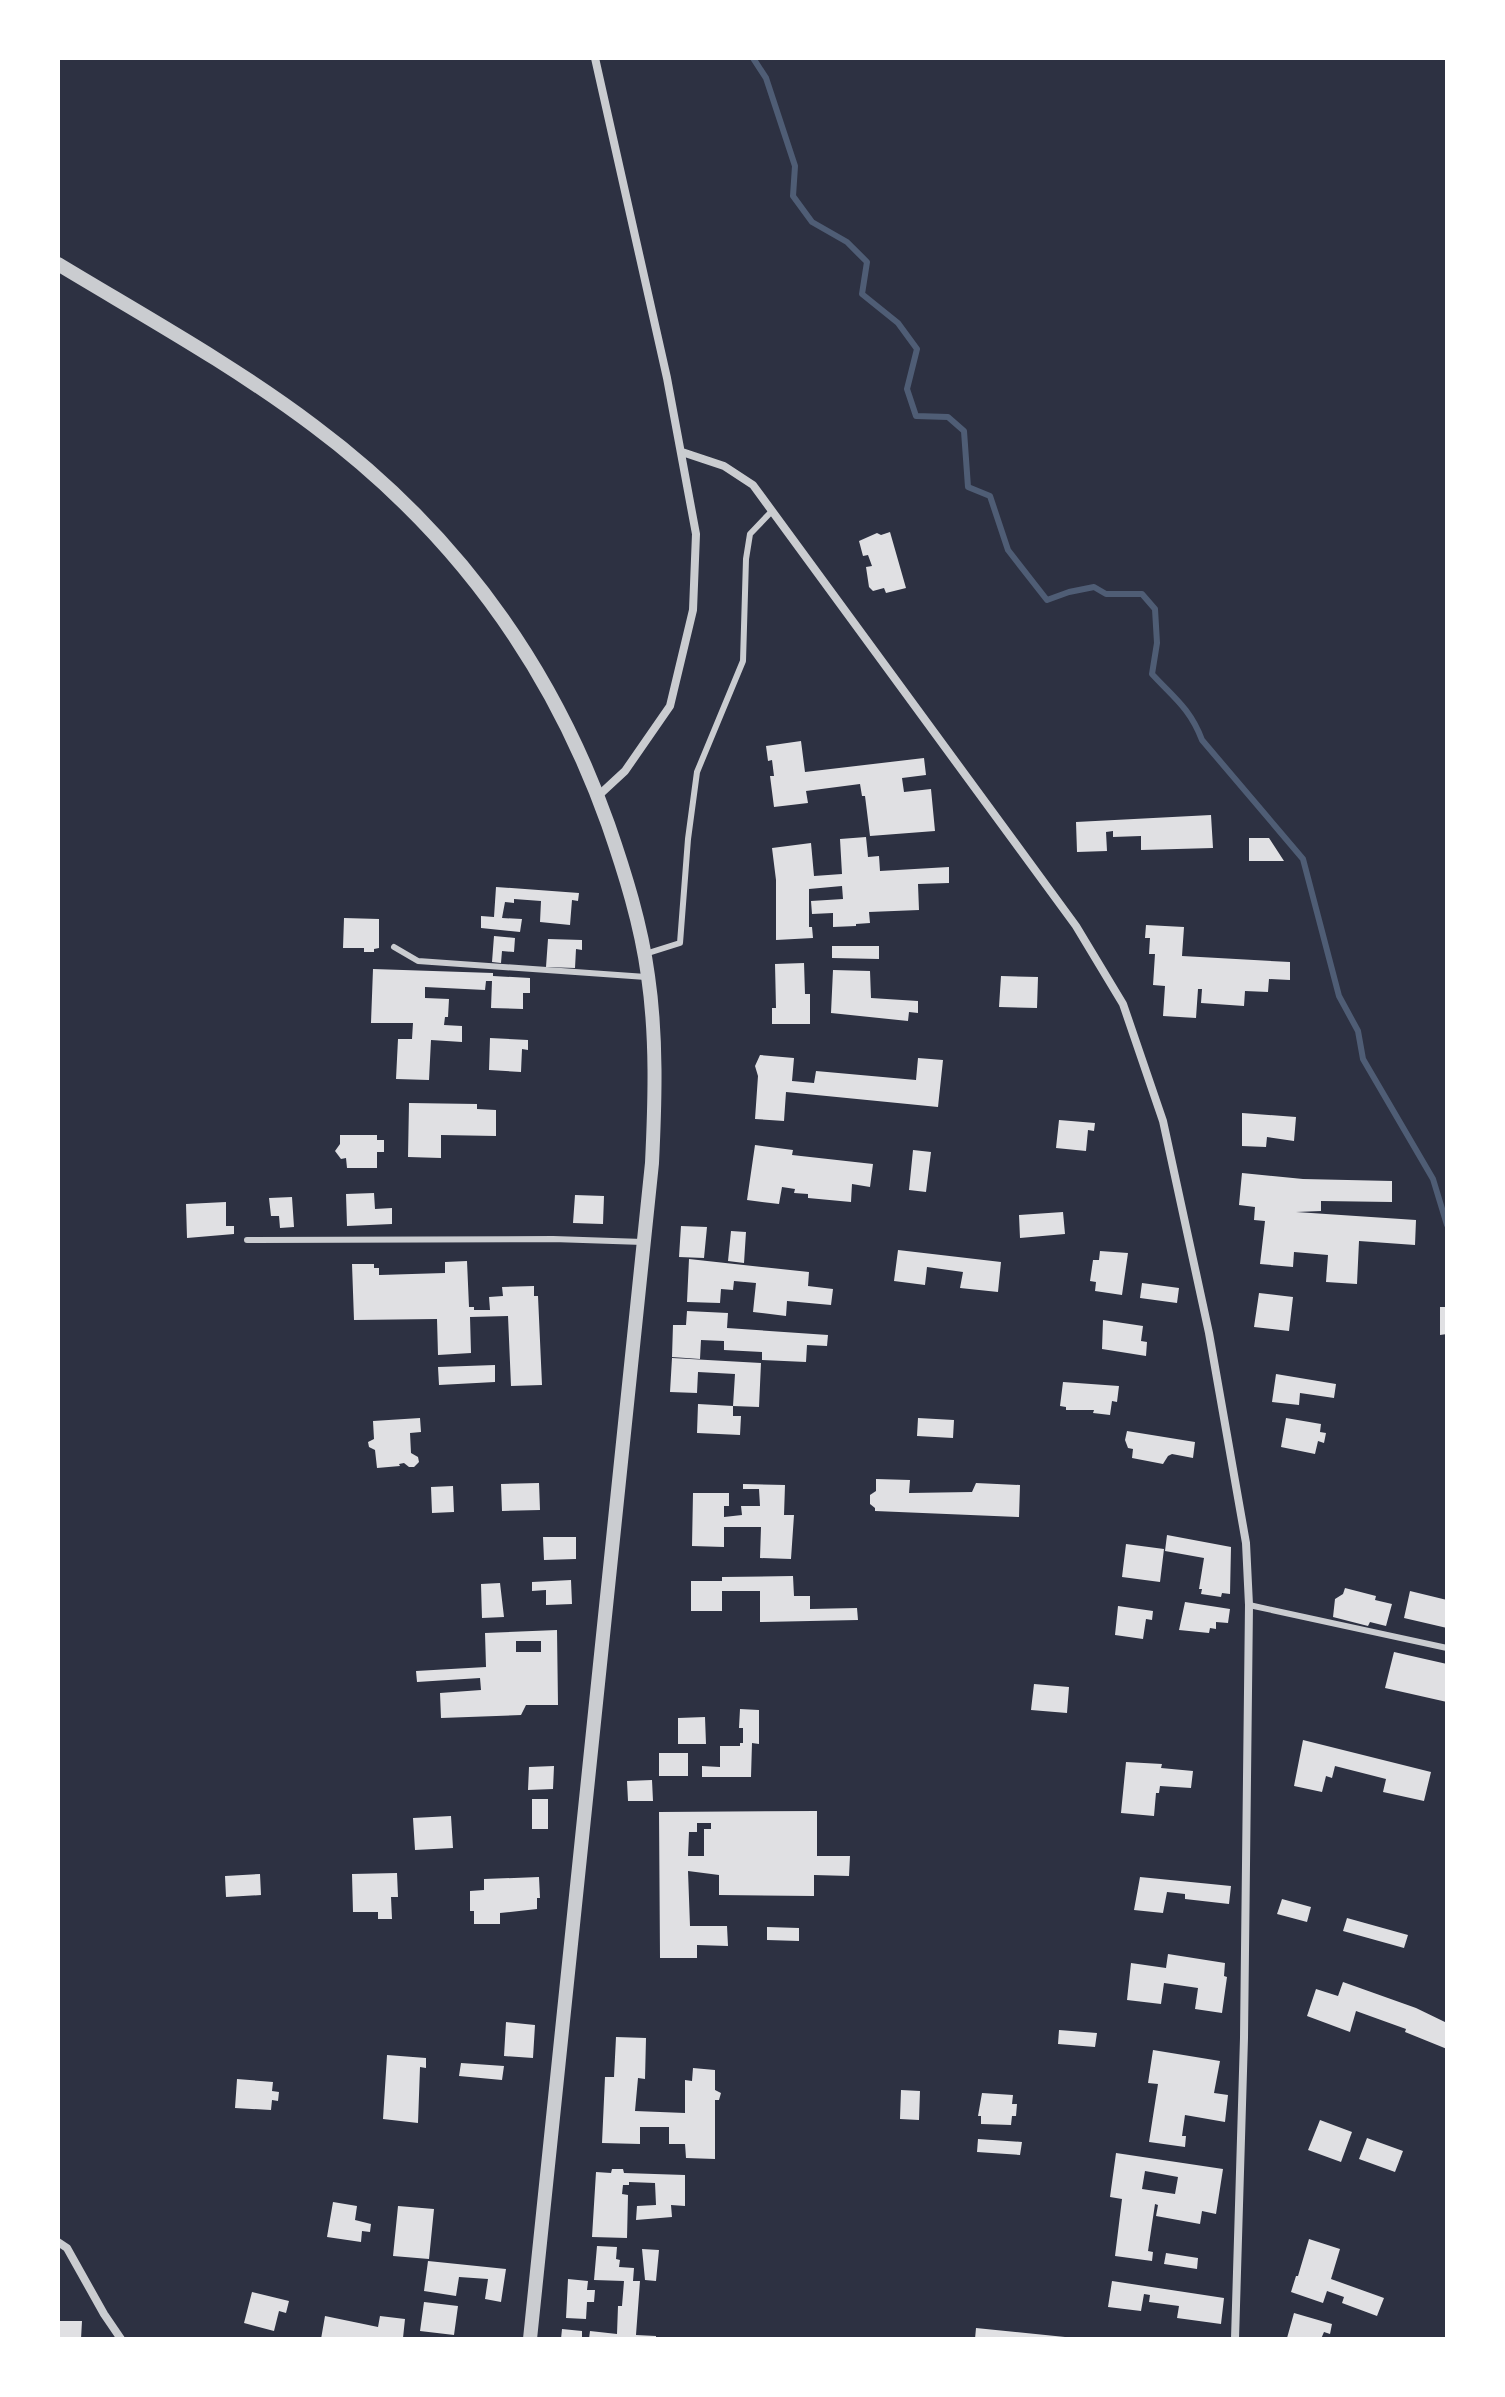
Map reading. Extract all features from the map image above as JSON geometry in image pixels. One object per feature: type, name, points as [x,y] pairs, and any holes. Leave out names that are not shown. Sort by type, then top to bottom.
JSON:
[{"type":"street","points":[[595,58],[682,452],[696,534],[693,610],[670,706],[625,771],[598,796]]},
{"type":"street","points":[[58,264],[251,381],[316,427],[405,503],[447,547],[489,598],[561,712],[598,796],[620,857],[644,954],[655,1108],[644,1242],[530,2339]]},
{"type":"street","points":[[682,452],[724,466],[753,485],[1076,926],[1123,1004],[1163,1121],[1209,1333],[1246,1543],[1249,1605],[1244,2038],[1235,2339]]},
{"type":"street","points":[[58,2242],[67,2248],[121,2339]]},
{"type":"lane","points":[[644,954],[680,943],[697,772],[743,661],[746,559],[750,534],[772,511]]},
{"type":"lane","points":[[394,947],[418,961],[648,977]]},
{"type":"lane","points":[[247,1240],[553,1239],[644,1242]]},
{"type":"lane","points":[[1249,1605],[1447,1648]]},
{"type":"building","points":[[890,532],[906,588],[886,593],[884,588],[873,591],[869,587],[866,567],[872,566],[868,555],[863,556],[859,541],[877,533]]},
{"type":"building","points":[[801,741],[805,772],[924,758],[926,775],[902,778],[904,792],[931,789],[935,831],[870,836],[865,796],[862,796],[860,784],[806,791],[808,803],[774,807],[770,776],[774,776],[772,760],[768,761],[766,746]]},
{"type":"building","points":[[1211,815],[1213,848],[1141,850],[1141,836],[1113,837],[1113,831],[1106,832],[1107,851],[1077,852],[1076,822]]},
{"type":"building","points":[[866,837],[868,857],[879,856],[880,871],[949,867],[949,883],[918,884],[919,910],[869,912],[870,923],[833,927],[833,913],[812,914],[811,901],[843,899],[842,886],[809,889],[809,927],[812,927],[813,938],[776,940],[776,880],[772,848],[811,843],[814,876],[842,874],[840,839]]},
{"type":"building","points":[[1249,838],[1269,838],[1284,861],[1249,861]]},
{"type":"building","points":[[496,887],[579,893],[578,901],[572,900],[570,925],[540,922],[541,901],[514,899],[514,903],[505,902],[502,918],[522,919],[520,932],[481,928],[481,916],[494,917]]},
{"type":"building","points":[[344,918],[379,919],[379,948],[374,952],[364,952],[364,948],[343,948]]},
{"type":"building","points":[[1146,925],[1184,927],[1182,956],[1290,962],[1290,980],[1269,979],[1268,992],[1245,991],[1244,1006],[1201,1003],[1202,989],[1198,989],[1196,1018],[1163,1016],[1165,986],[1153,985],[1155,954],[1149,954],[1150,938],[1145,938]]},
{"type":"building","points":[[494,936],[515,938],[514,952],[502,951],[501,963],[492,962]]},
{"type":"building","points":[[548,939],[582,940],[582,950],[576,949],[575,968],[546,967]]},
{"type":"building","points":[[832,946],[879,946],[879,959],[832,958]]},
{"type":"building","points":[[804,963],[805,994],[810,994],[810,1024],[772,1024],[772,1008],[776,1008],[775,964]]},
{"type":"building","points":[[373,969],[493,973],[493,976],[530,978],[530,993],[523,993],[523,1009],[491,1008],[492,981],[486,981],[485,990],[425,987],[425,998],[449,999],[448,1017],[445,1017],[444,1025],[462,1026],[462,1042],[431,1040],[429,1080],[396,1079],[398,1039],[412,1039],[413,1023],[371,1023]]},
{"type":"building","points":[[833,970],[870,971],[871,998],[918,1001],[918,1013],[909,1012],[908,1021],[831,1013]]},
{"type":"building","points":[[1001,976],[1038,977],[1037,1008],[999,1007]]},
{"type":"building","points":[[490,1038],[528,1040],[528,1050],[522,1049],[521,1072],[489,1070]]},
{"type":"building","points":[[760,1055],[794,1058],[792,1081],[814,1083],[816,1071],[916,1080],[918,1058],[943,1060],[938,1107],[786,1092],[784,1121],[755,1119],[758,1076],[755,1066]]},
{"type":"building","points":[[409,1103],[477,1104],[477,1109],[496,1110],[496,1136],[441,1135],[441,1158],[408,1157]]},
{"type":"building","points":[[1242,1113],[1296,1117],[1294,1141],[1267,1137],[1266,1147],[1242,1146]]},
{"type":"building","points":[[1059,1120],[1095,1123],[1094,1131],[1088,1130],[1086,1151],[1056,1148]]},
{"type":"building","points":[[340,1135],[377,1135],[377,1140],[384,1140],[384,1152],[377,1152],[377,1168],[347,1168],[346,1158],[341,1159],[335,1151],[340,1144]]},
{"type":"building","points":[[755,1145],[793,1150],[792,1155],[873,1164],[870,1187],[852,1184],[851,1202],[808,1198],[808,1194],[794,1193],[795,1189],[782,1187],[779,1204],[747,1200]]},
{"type":"building","points":[[913,1150],[931,1152],[926,1192],[909,1190]]},
{"type":"building","points":[[1242,1173],[1303,1179],[1392,1181],[1392,1202],[1321,1201],[1321,1211],[1296,1212],[1416,1220],[1415,1245],[1359,1241],[1357,1284],[1326,1282],[1328,1255],[1294,1252],[1293,1267],[1260,1264],[1265,1221],[1254,1220],[1255,1207],[1239,1205]]},
{"type":"building","points":[[374,1193],[375,1209],[392,1208],[392,1224],[347,1226],[346,1194]]},
{"type":"building","points":[[575,1195],[604,1196],[603,1224],[573,1223]]},
{"type":"building","points":[[292,1197],[294,1227],[280,1228],[279,1216],[271,1216],[269,1198]]},
{"type":"building","points":[[226,1202],[226,1226],[234,1226],[234,1234],[187,1238],[186,1204]]},
{"type":"building","points":[[1063,1212],[1065,1234],[1020,1238],[1019,1215]]},
{"type":"building","points":[[681,1226],[707,1227],[704,1258],[679,1257]]},
{"type":"building","points":[[731,1231],[746,1232],[744,1263],[728,1261]]},
{"type":"building","points":[[898,1250],[1001,1262],[998,1292],[960,1288],[963,1272],[927,1267],[925,1285],[894,1281]]},
{"type":"building","points":[[1100,1251],[1128,1253],[1122,1295],[1095,1291],[1096,1282],[1090,1281],[1093,1260],[1099,1260]]},
{"type":"building","points":[[689,1259],[809,1272],[808,1286],[833,1289],[831,1305],[787,1301],[786,1316],[753,1312],[756,1283],[734,1281],[733,1290],[721,1289],[720,1303],[687,1302]]},
{"type":"building","points":[[467,1261],[469,1307],[474,1307],[474,1310],[490,1310],[489,1297],[503,1296],[502,1287],[534,1286],[534,1296],[538,1296],[542,1385],[511,1386],[508,1316],[470,1317],[471,1353],[438,1355],[437,1319],[354,1320],[352,1264],[374,1264],[374,1268],[379,1268],[379,1275],[445,1273],[445,1262]]},
{"type":"building","points":[[1142,1283],[1179,1288],[1177,1303],[1140,1298]]},
{"type":"building","points":[[1259,1293],[1293,1297],[1289,1331],[1254,1327]]},
{"type":"building","points":[[1440,1307],[1447,1307],[1447,1334],[1440,1335]]},
{"type":"building","points":[[687,1311],[728,1313],[727,1328],[828,1335],[827,1346],[807,1345],[806,1362],[762,1360],[762,1352],[724,1350],[724,1341],[701,1340],[700,1359],[672,1357],[673,1325],[686,1325]]},
{"type":"building","points":[[1103,1320],[1143,1326],[1141,1341],[1147,1342],[1146,1356],[1102,1349]]},
{"type":"building","points":[[672,1358],[761,1363],[759,1407],[733,1406],[735,1374],[698,1372],[697,1393],[670,1392]]},
{"type":"building","points":[[495,1365],[495,1382],[439,1385],[438,1367]]},
{"type":"building","points":[[1276,1374],[1336,1384],[1334,1398],[1300,1393],[1299,1405],[1272,1402]]},
{"type":"building","points":[[1063,1382],[1119,1386],[1117,1402],[1112,1401],[1110,1415],[1093,1413],[1094,1410],[1066,1410],[1066,1407],[1060,1406]]},
{"type":"building","points":[[698,1404],[733,1406],[733,1416],[741,1416],[740,1435],[697,1433]]},
{"type":"building","points":[[420,1418],[421,1432],[410,1433],[411,1453],[418,1457],[419,1462],[414,1467],[404,1463],[377,1468],[375,1450],[369,1447],[368,1442],[374,1439],[373,1421]]},
{"type":"building","points":[[918,1418],[954,1420],[953,1438],[917,1436]]},
{"type":"building","points":[[1286,1418],[1321,1424],[1320,1432],[1326,1433],[1324,1443],[1318,1441],[1315,1454],[1281,1447]]},
{"type":"building","points":[[1127,1431],[1195,1442],[1193,1458],[1172,1454],[1163,1464],[1132,1458],[1133,1449],[1128,1448],[1125,1440]]},
{"type":"building","points":[[876,1479],[910,1480],[909,1493],[972,1492],[976,1483],[1020,1485],[1019,1517],[875,1511],[870,1504],[870,1495],[876,1491]]},
{"type":"building","points":[[539,1483],[540,1510],[502,1511],[501,1484]]},
{"type":"building","points":[[743,1484],[785,1485],[784,1515],[794,1515],[791,1559],[760,1558],[761,1527],[724,1527],[724,1547],[692,1546],[693,1493],[729,1493],[729,1506],[724,1506],[724,1517],[742,1515],[741,1506],[760,1506],[759,1489],[743,1489]]},
{"type":"building","points":[[453,1486],[454,1512],[432,1513],[431,1487]]},
{"type":"building","points":[[1167,1535],[1231,1547],[1230,1594],[1222,1593],[1221,1597],[1201,1594],[1202,1589],[1199,1589],[1204,1558],[1165,1551]]},
{"type":"building","points":[[543,1537],[576,1537],[576,1559],[544,1560]]},
{"type":"building","points":[[1126,1544],[1164,1549],[1160,1582],[1122,1577]]},
{"type":"building","points":[[793,1576],[794,1596],[810,1596],[810,1609],[857,1608],[858,1620],[760,1622],[760,1591],[722,1591],[722,1611],[691,1611],[691,1581],[722,1581],[722,1577]]},
{"type":"building","points":[[571,1580],[572,1604],[546,1605],[546,1590],[532,1591],[532,1582]]},
{"type":"building","points":[[500,1583],[504,1617],[482,1618],[481,1584]]},
{"type":"building","points":[[1345,1588],[1376,1596],[1375,1600],[1392,1604],[1386,1626],[1370,1622],[1368,1626],[1333,1617],[1335,1599],[1343,1594]]},
{"type":"building","points":[[1410,1591],[1447,1600],[1447,1628],[1404,1618]]},
{"type":"building","points":[[1185,1602],[1230,1609],[1228,1623],[1216,1622],[1216,1629],[1210,1628],[1209,1633],[1179,1630]]},
{"type":"building","points":[[1118,1606],[1153,1611],[1152,1620],[1146,1619],[1143,1639],[1115,1635]]},
{"type":"building","points":[[557,1630],[558,1705],[526,1705],[521,1715],[441,1718],[440,1693],[481,1690],[480,1678],[417,1682],[416,1671],[486,1667],[485,1633]],"holes":[[[516,1641],[541,1641],[541,1652],[516,1652]]]},
{"type":"building","points":[[1394,1652],[1447,1664],[1447,1702],[1385,1688]]},
{"type":"building","points":[[1034,1684],[1069,1687],[1067,1713],[1031,1710]]},
{"type":"building","points":[[740,1709],[759,1710],[759,1744],[752,1743],[751,1777],[702,1777],[702,1766],[720,1767],[720,1746],[740,1746],[743,1743],[743,1728],[739,1728]]},
{"type":"building","points":[[705,1717],[706,1744],[678,1744],[678,1718]]},
{"type":"building","points":[[1303,1740],[1431,1772],[1424,1801],[1383,1792],[1386,1779],[1335,1766],[1332,1778],[1326,1776],[1322,1792],[1294,1786]]},
{"type":"building","points":[[659,1753],[688,1753],[688,1776],[659,1776]]},
{"type":"building","points":[[1126,1762],[1162,1764],[1161,1768],[1193,1771],[1191,1788],[1160,1786],[1159,1793],[1156,1793],[1154,1816],[1121,1813]]},
{"type":"building","points":[[554,1766],[553,1789],[528,1790],[529,1767]]},
{"type":"building","points":[[652,1780],[653,1801],[628,1801],[627,1781]]},
{"type":"building","points":[[532,1799],[548,1799],[548,1829],[532,1829]]},
{"type":"building","points":[[817,1811],[817,1856],[850,1856],[849,1876],[814,1875],[814,1896],[719,1895],[719,1875],[688,1871],[690,1926],[727,1926],[728,1946],[697,1945],[697,1958],[660,1958],[659,1812]],"holes":[[[697,1823],[711,1823],[711,1829],[704,1829],[704,1856],[688,1856],[689,1832],[697,1832]]]},
{"type":"building","points":[[451,1816],[453,1848],[415,1850],[413,1818]]},
{"type":"building","points":[[397,1873],[398,1897],[391,1897],[392,1919],[378,1919],[378,1912],[353,1912],[352,1874]]},
{"type":"building","points":[[260,1874],[261,1895],[226,1897],[225,1876]]},
{"type":"building","points":[[539,1877],[537,1909],[500,1913],[500,1924],[474,1924],[474,1911],[470,1911],[470,1891],[484,1890],[484,1879]]},
{"type":"building","points":[[1140,1877],[1231,1886],[1229,1904],[1185,1899],[1185,1894],[1167,1892],[1163,1913],[1134,1910]]},
{"type":"building","points":[[1282,1899],[1311,1907],[1307,1922],[1277,1914]]},
{"type":"building","points":[[1347,1918],[1408,1935],[1404,1948],[1343,1931]]},
{"type":"building","points":[[767,1927],[799,1928],[799,1941],[767,1940]]},
{"type":"building","points":[[1168,1954],[1225,1963],[1224,1976],[1227,1977],[1222,2013],[1195,2009],[1198,1988],[1164,1983],[1161,2004],[1127,2000],[1131,1963],[1166,1968]]},
{"type":"building","points":[[1343,1982],[1416,2008],[1447,2023],[1447,2049],[1405,2032],[1406,2029],[1356,2011],[1350,2032],[1307,2016],[1316,1989],[1338,1996]]},
{"type":"building","points":[[506,2022],[535,2025],[533,2058],[504,2056]]},
{"type":"building","points":[[1059,2030],[1097,2033],[1095,2047],[1058,2044]]},
{"type":"building","points":[[616,2037],[646,2038],[645,2079],[638,2078],[635,2111],[685,2113],[685,2080],[692,2081],[693,2068],[715,2070],[715,2090],[721,2093],[719,2100],[715,2100],[715,2159],[686,2158],[685,2144],[669,2144],[669,2127],[640,2127],[640,2144],[602,2143],[605,2077],[614,2077]]},
{"type":"building","points":[[1153,2050],[1220,2061],[1214,2093],[1228,2095],[1225,2122],[1185,2115],[1182,2136],[1186,2136],[1185,2147],[1149,2142],[1158,2084],[1148,2083]]},
{"type":"building","points":[[387,2055],[426,2058],[426,2068],[420,2067],[418,2123],[383,2119]]},
{"type":"building","points":[[461,2063],[504,2066],[502,2080],[459,2076]]},
{"type":"building","points":[[237,2079],[273,2082],[272,2091],[279,2092],[278,2101],[272,2100],[271,2110],[235,2108]]},
{"type":"building","points":[[901,2090],[920,2091],[919,2120],[900,2119]]},
{"type":"building","points":[[982,2093],[1013,2095],[1012,2104],[1017,2104],[1011,2125],[981,2124],[981,2116],[978,2116]]},
{"type":"building","points":[[1320,2120],[1352,2132],[1341,2162],[1308,2150]]},
{"type":"building","points":[[1367,2138],[1403,2151],[1395,2172],[1359,2159]]},
{"type":"building","points":[[978,2139],[1022,2142],[1020,2155],[977,2152]]},
{"type":"building","points":[[1116,2153],[1223,2169],[1216,2214],[1202,2211],[1200,2224],[1156,2216],[1158,2205],[1155,2204],[1148,2251],[1153,2252],[1152,2261],[1115,2256],[1122,2199],[1110,2197]],"holes":[[[1145,2171],[1178,2177],[1175,2194],[1142,2189]]]},
{"type":"building","points":[[612,2169],[623,2169],[624,2173],[685,2175],[685,2206],[671,2205],[672,2217],[636,2220],[637,2206],[656,2205],[655,2183],[629,2182],[629,2185],[623,2185],[622,2194],[628,2195],[627,2238],[592,2237],[596,2172],[611,2173]]},
{"type":"building","points":[[333,2202],[357,2206],[355,2220],[371,2224],[370,2232],[362,2231],[361,2242],[327,2237]]},
{"type":"building","points":[[398,2206],[434,2209],[429,2259],[393,2256]]},
{"type":"building","points":[[1309,2239],[1340,2249],[1331,2279],[1384,2298],[1377,2316],[1342,2303],[1344,2297],[1327,2291],[1323,2303],[1291,2292]]},
{"type":"building","points":[[597,2246],[617,2247],[619,2267],[634,2268],[633,2281],[640,2281],[636,2335],[656,2336],[656,2339],[589,2339],[590,2331],[617,2334],[618,2306],[622,2306],[624,2281],[594,2280]]},
{"type":"building","points":[[642,2249],[659,2250],[656,2281],[645,2280]]},
{"type":"building","points":[[1166,2253],[1198,2258],[1197,2269],[1164,2264]]},
{"type":"building","points":[[428,2261],[506,2269],[501,2302],[485,2299],[488,2279],[459,2277],[456,2296],[424,2291]]},
{"type":"building","points":[[568,2279],[588,2281],[587,2290],[595,2290],[594,2302],[587,2302],[586,2319],[566,2318]]},
{"type":"building","points":[[1112,2281],[1224,2298],[1221,2324],[1177,2318],[1179,2306],[1149,2302],[1150,2295],[1144,2294],[1141,2311],[1108,2307]]},
{"type":"building","points":[[252,2292],[289,2301],[286,2313],[279,2311],[274,2331],[244,2323]]},
{"type":"building","points":[[424,2302],[458,2306],[454,2335],[420,2331]]},
{"type":"building","points":[[1294,2313],[1332,2324],[1330,2334],[1324,2332],[1321,2339],[1287,2338]]},
{"type":"building","points":[[325,2316],[378,2327],[380,2316],[405,2319],[403,2338],[321,2339]]},
{"type":"building","points":[[58,2321],[82,2321],[81,2339],[58,2339]]},
{"type":"building","points":[[976,2328],[1065,2337],[1065,2339],[975,2339]]},
{"type":"building","points":[[562,2329],[582,2331],[582,2339],[561,2339]]},
{"type":"waterway","points":[[753,58],[766,78],[795,166],[793,196],[812,222],[847,242],[867,262],[862,294],[898,323],[917,349],[907,389],[916,416],[948,417],[964,431],[968,487],[990,496],[1008,550],[1047,600],[1094,587],[1106,594],[1142,594],[1155,609],[1157,643],[1152,674],[1192,719],[1202,740],[1303,859],[1339,996],[1358,1031],[1363,1059],[1433,1179],[1447,1225]]}]
